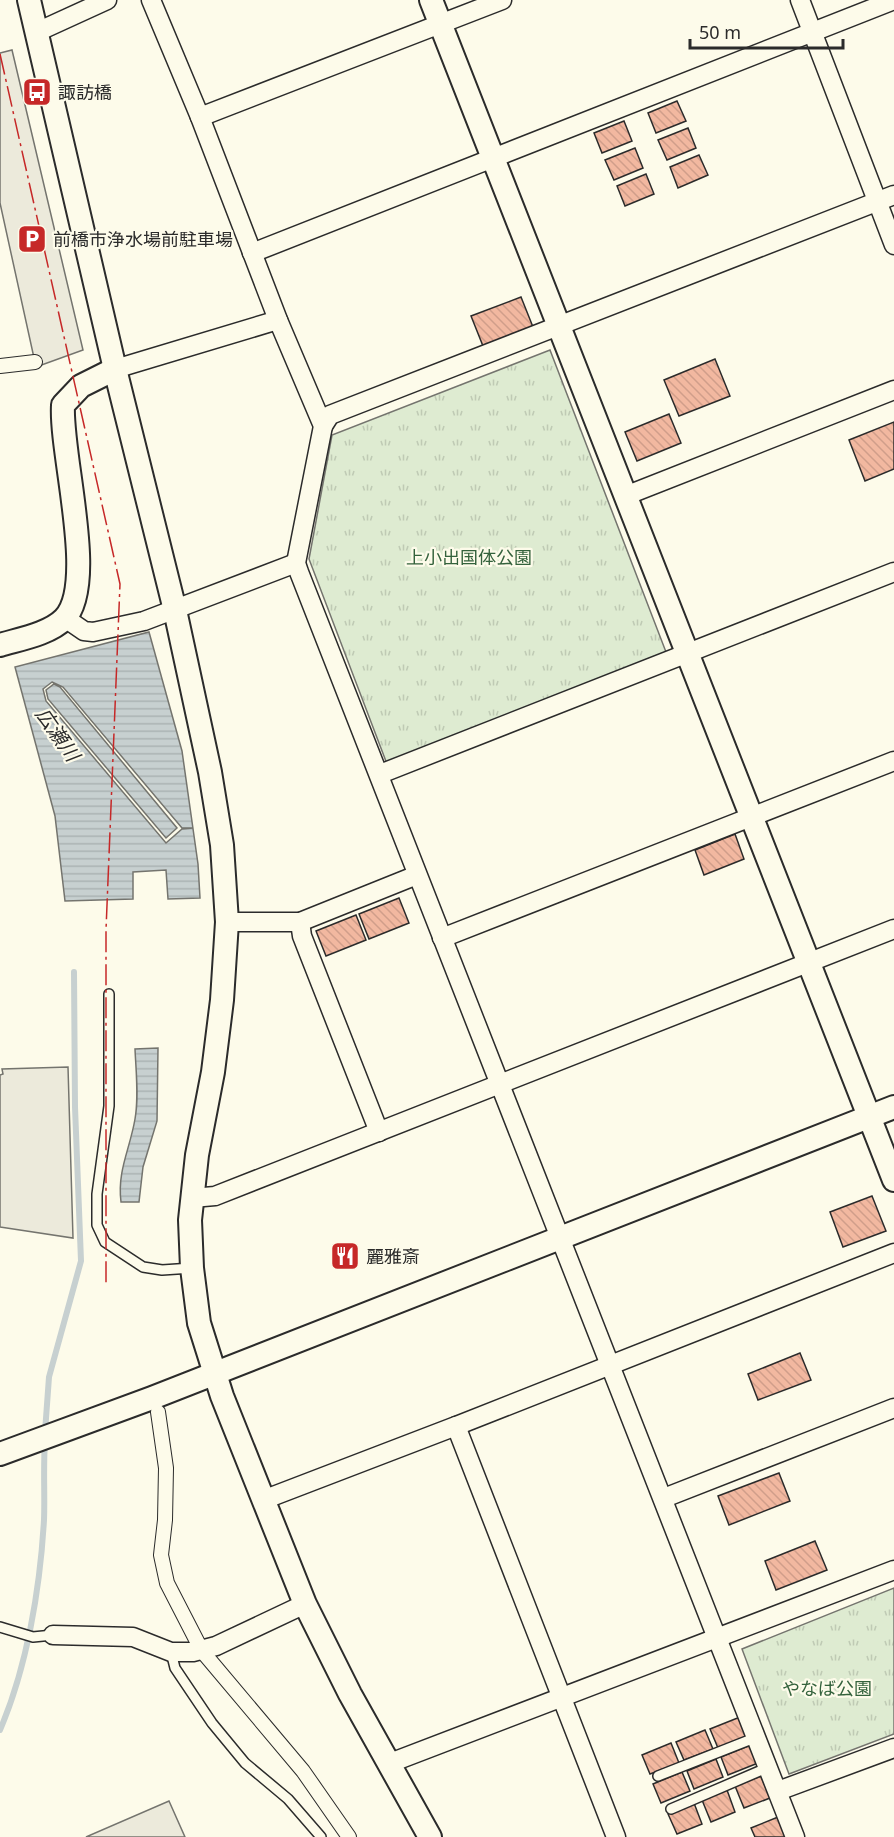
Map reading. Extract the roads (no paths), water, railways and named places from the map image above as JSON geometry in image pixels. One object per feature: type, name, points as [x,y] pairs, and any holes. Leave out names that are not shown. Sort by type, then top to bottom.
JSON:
[{"type":"street","points":[[29,0],[115,369],[175,610],[218,818],[226,922],[222,1000],[192,1198],[192,1268],[200,1323],[214,1372],[305,1604],[350,1694],[430,1837]]},
{"type":"street","points":[[37,32],[107,0]]},
{"type":"street","points":[[151,0],[200,117],[278,320],[323,426]]},
{"type":"street","points":[[431,0],[894,1180]]},
{"type":"street","points":[[200,117],[501,0]]},
{"type":"street","points":[[800,0],[886,199],[894,245]]},
{"type":"street","points":[[252,253],[894,0]]},
{"type":"street","points":[[795,1837],[296,562],[323,426],[330,415],[886,199]]},
{"type":"street","points":[[0,645],[53,626],[65,618],[77,593],[80,569],[64,439],[63,405],[81,386],[115,369],[278,320]]},
{"type":"street","points":[[0,366],[35,362]]},
{"type":"street","points":[[625,496],[894,390]]},
{"type":"street","points":[[65,618],[84,631],[93,632],[144,621],[296,562]]},
{"type":"street","points":[[380,774],[894,572]]},
{"type":"street","points":[[442,938],[894,761]]},
{"type":"street","points":[[226,922],[300,922],[417,875]]},
{"type":"street","points":[[300,922],[302,936],[378,1132]]},
{"type":"street","points":[[192,1198],[216,1196],[894,929]]},
{"type":"street","points":[[0,1454],[894,1107]]},
{"type":"street","points":[[263,1500],[894,1253]]},
{"type":"street","points":[[664,1498],[894,1408]]},
{"type":"street","points":[[158,1412],[166,1468],[165,1520],[161,1555],[167,1583],[202,1651],[303,1770],[349,1837]]},
{"type":"street","points":[[456,1426],[616,1837]]},
{"type":"street","points":[[390,1763],[894,1570]]},
{"type":"street","points":[[53,1635],[133,1637],[171,1652],[202,1651],[305,1604]]},
{"type":"street","points":[[778,1791],[894,1748]]},
{"type":"lane","points":[[110,994],[109,1106],[97,1194],[97,1225],[105,1242],[138,1264],[153,1269],[192,1268]]},
{"type":"lane","points":[[0,1626],[33,1637],[53,1635]]},
{"type":"lane","points":[[171,1652],[175,1668],[212,1723],[245,1763],[288,1799],[321,1837]]},
{"type":"lane","points":[[658,1776],[757,1737]]},
{"type":"lane","points":[[671,1809],[769,1767]]},
{"type":"water","name":"広瀬川","points":[[149,632],[182,751],[198,864],[200,898],[168,899],[166,870],[133,872],[133,899],[65,901],[55,816],[15,667]]},
{"type":"water","points":[[158,1048],[157,1121],[143,1167],[139,1202],[121,1202],[122,1170],[136,1111],[135,1049]]},
{"type":"waterway","points":[[45,1432],[49,1377],[81,1261],[75,1107],[74,972]]},
{"type":"waterway","points":[[0,1730],[18,1680],[31,1627],[44,1520],[45,1442]]},
{"type":"place","name":"諏訪橋","points":[[37,92]]},
{"type":"place","name":"前橋市浄水場前駐車場","points":[[32,239]]},
{"type":"place","name":"麗雅斎","points":[[345,1256]]},
{"type":"park label","name":"上小出国体公園","points":[[469,557]]},
{"type":"park label","name":"やなば公園","points":[[827,1688]]}]
